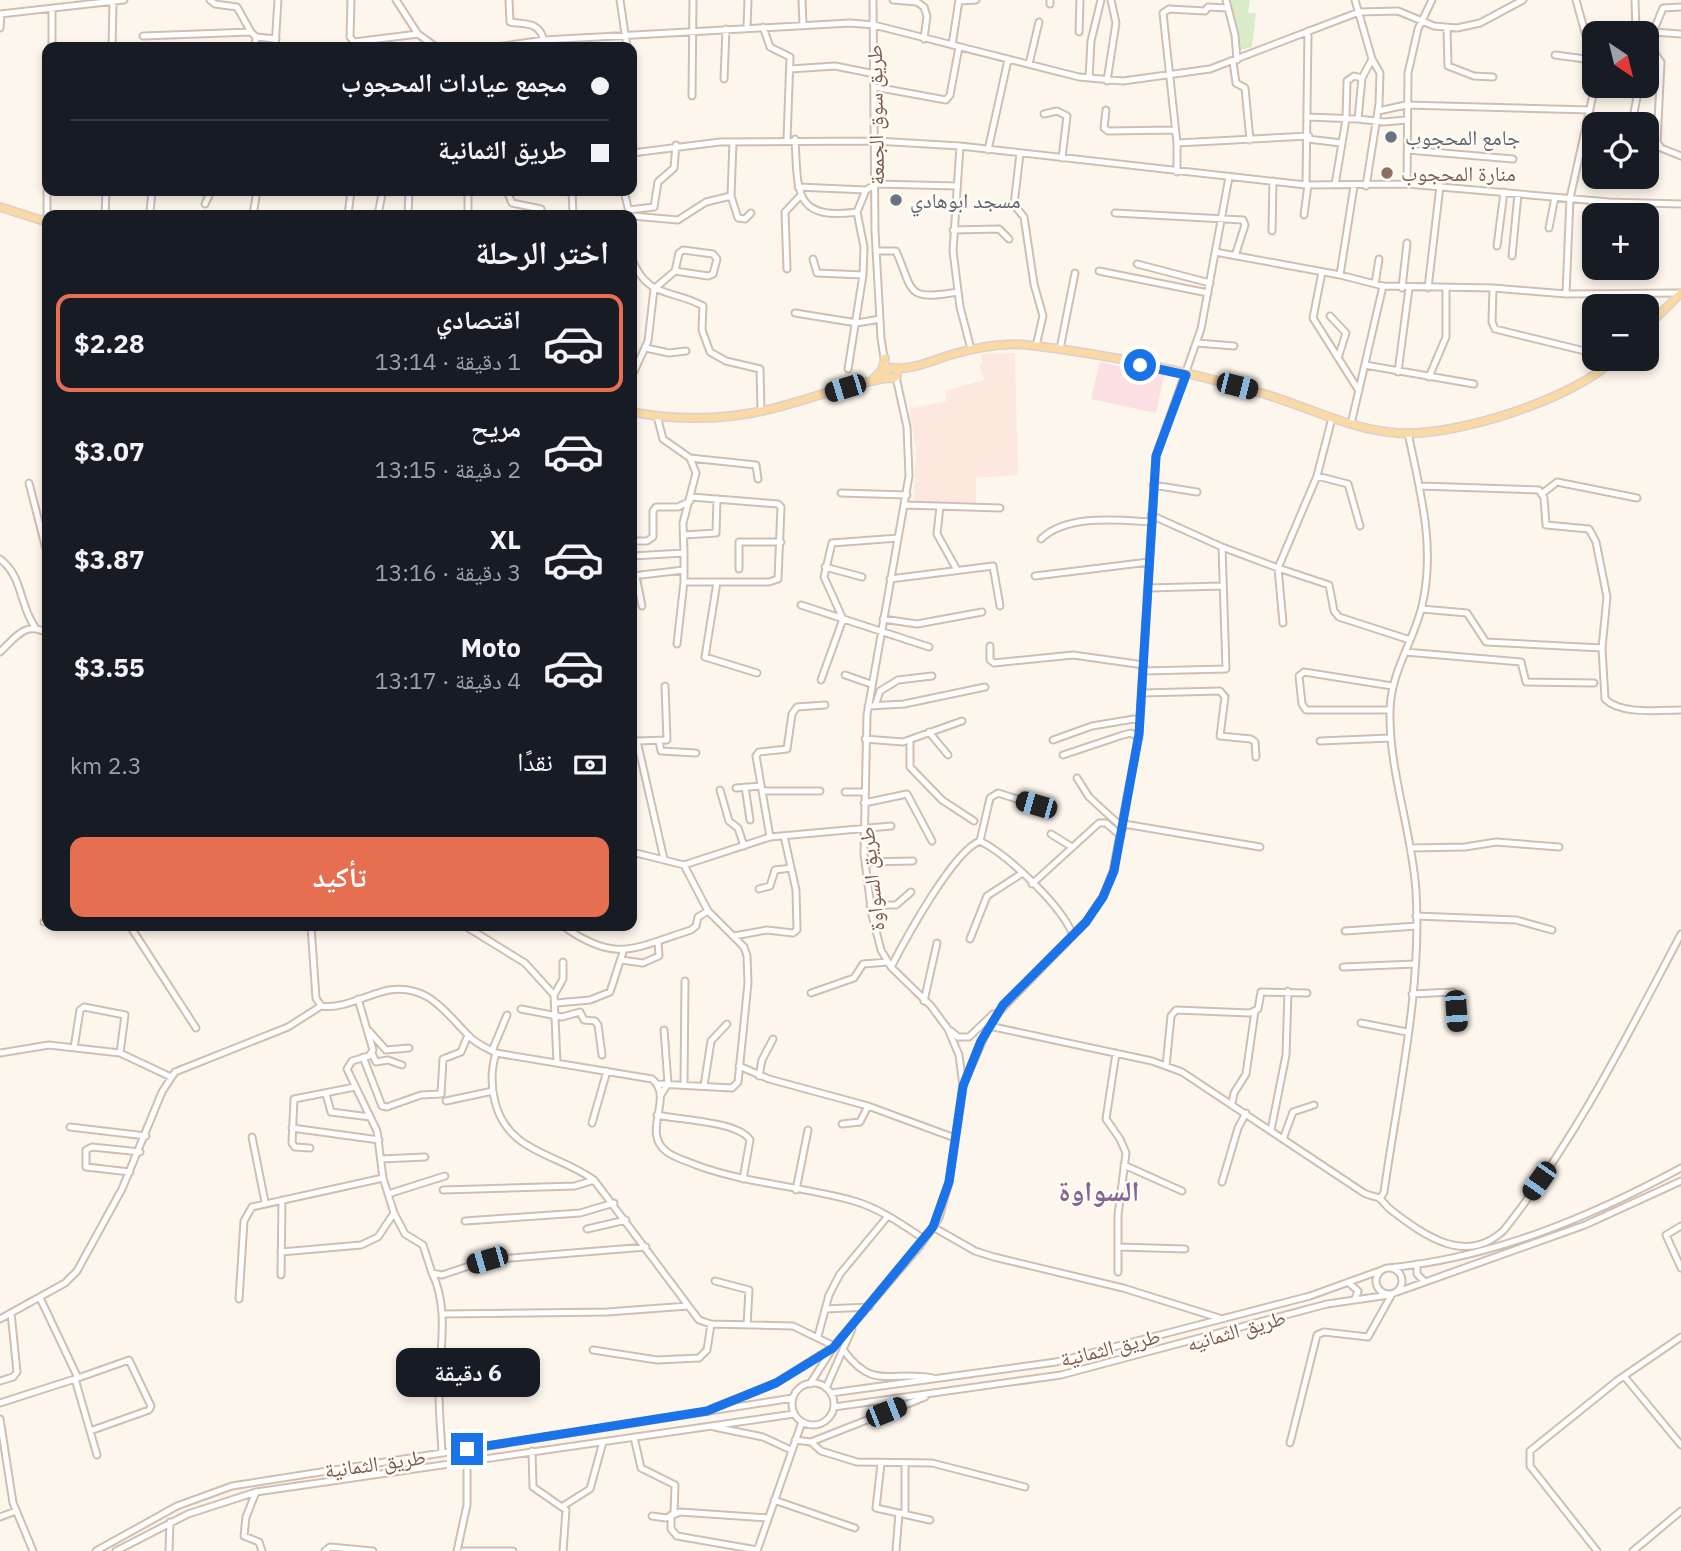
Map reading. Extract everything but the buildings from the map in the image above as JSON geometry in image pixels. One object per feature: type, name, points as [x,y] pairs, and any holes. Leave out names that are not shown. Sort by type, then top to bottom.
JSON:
[{"type":"main road","points":[[0,207],[42,220]]},
{"type":"main road","points":[[1659,315],[1681,293]]},
{"type":"main road","points":[[637,413],[705,418],[761,411],[874,380],[971,349],[1016,344],[1060,349],[1186,375],[1273,396],[1351,424],[1408,433],[1437,432],[1489,419],[1576,386],[1598,371]]},
{"type":"main road","points":[[874,380],[882,370],[885,357]]},
{"type":"main road","points":[[874,380],[896,387]]},
{"type":"street","points":[[38,0],[38,10]]},
{"type":"street","points":[[0,28],[0,14],[124,0]]},
{"type":"street","points":[[210,0],[215,5],[237,6],[251,32],[257,37],[275,39],[278,0]]},
{"type":"street","points":[[351,0],[350,37],[354,42],[391,40],[418,34]]},
{"type":"street","points":[[396,0],[418,34],[429,42]]},
{"type":"street","points":[[509,0],[510,22],[533,24],[541,30],[544,40]]},
{"type":"street","points":[[620,0],[627,42]]},
{"type":"street","points":[[692,96],[693,0]]},
{"type":"street","points":[[747,27],[748,0]]},
{"type":"street","points":[[802,0],[803,24]]},
{"type":"street","name":"طريق سوق الجمعة","points":[[873,0],[876,251],[885,357]]},
{"type":"street","points":[[893,0],[922,5],[927,16],[924,39]]},
{"type":"street","points":[[875,87],[946,100],[950,95],[959,0],[976,0]]},
{"type":"street","points":[[1079,32],[1080,0]]},
{"type":"street","points":[[1089,78],[1091,41],[1101,0]]},
{"type":"street","points":[[1107,81],[1116,23],[1111,0]]},
{"type":"street","points":[[1168,0],[1167,10],[1163,15],[1177,143],[1177,172]]},
{"type":"street","points":[[1167,10],[1205,11],[1208,0]]},
{"type":"street","points":[[1226,0],[1235,35],[1236,83],[1246,90],[1250,140]]},
{"type":"street","points":[[1354,0],[1372,59],[1380,73],[1378,111],[1374,121],[1366,186]]},
{"type":"street","points":[[1406,184],[1408,150],[1405,120],[1411,57],[1421,21],[1432,0]]},
{"type":"street","points":[[536,42],[803,24],[874,25],[1008,60],[1107,81],[1171,76],[1235,61],[1359,12],[1390,10],[1447,29],[1480,23],[1523,0]]},
{"type":"street","points":[[1576,0],[1582,21]]},
{"type":"street","points":[[1635,0],[1636,21]]},
{"type":"street","points":[[111,42],[113,2]]},
{"type":"street","points":[[1208,7],[1227,8]]},
{"type":"street","points":[[1658,21],[1663,8],[1681,7]]},
{"type":"street","points":[[51,42],[52,9]]},
{"type":"street","points":[[1029,64],[1039,22]]},
{"type":"street","points":[[763,27],[770,47],[778,54],[789,57],[787,140]]},
{"type":"street","points":[[724,79],[726,29]]},
{"type":"street","points":[[1447,29],[1448,66],[1474,76],[1493,77]]},
{"type":"street","points":[[1304,215],[1307,185],[1308,31]]},
{"type":"street","points":[[143,36],[251,32]]},
{"type":"street","points":[[1659,32],[1681,34]]},
{"type":"street","points":[[256,42],[257,37]]},
{"type":"street","points":[[1555,55],[1582,61]]},
{"type":"street","points":[[1358,119],[1363,78],[1372,59]]},
{"type":"street","points":[[1659,59],[1657,142],[1661,148],[1681,156]]},
{"type":"street","points":[[988,150],[1008,60]]},
{"type":"street","points":[[790,69],[835,66],[875,74]]},
{"type":"street","points":[[1335,186],[1346,119],[1347,81],[1354,76],[1363,78]]},
{"type":"street","points":[[1566,294],[1570,198],[1592,98]]},
{"type":"street","points":[[1378,111],[1406,106],[1590,110]]},
{"type":"street","points":[[1106,110],[1104,128],[1108,131],[1175,130]]},
{"type":"street","points":[[1044,114],[1057,111],[1067,116],[1062,158]]},
{"type":"street","points":[[1308,117],[1405,120]]},
{"type":"street","points":[[1177,143],[1308,137],[1341,143]]},
{"type":"street","points":[[795,139],[798,187],[801,195],[818,213],[829,215],[857,212]]},
{"type":"street","points":[[637,152],[676,145],[795,139],[876,141],[960,146],[1307,185],[1406,184],[1621,203]]},
{"type":"street","points":[[733,142],[731,196],[738,218],[745,219],[751,213]]},
{"type":"street","points":[[637,212],[654,207],[659,182],[674,168],[676,145]]},
{"type":"street","points":[[960,146],[953,230],[958,292],[971,349]]},
{"type":"street","points":[[1408,150],[1513,159]]},
{"type":"street","points":[[1020,153],[1014,205],[1024,217],[1034,284],[1042,312],[1036,346]]},
{"type":"street","points":[[947,1027],[958,1037],[969,1037],[1073,935],[1103,897],[1124,826],[1139,738],[1153,485],[1158,446],[1197,343],[1229,177]]},
{"type":"street","points":[[1272,231],[1273,181]]},
{"type":"street","points":[[798,187],[866,190],[876,184],[957,186]]},
{"type":"street","points":[[1340,275],[1354,186]]},
{"type":"street","points":[[1428,288],[1440,186]]},
{"type":"street","points":[[848,369],[863,275],[864,247],[857,212],[866,190]]},
{"type":"street","points":[[1497,246],[1504,192]]},
{"type":"street","points":[[1512,256],[1518,194]]},
{"type":"street","points":[[788,269],[785,212],[801,195]]},
{"type":"street","points":[[205,204],[209,196]]},
{"type":"street","points":[[509,196],[512,203],[541,208]]},
{"type":"street","points":[[637,215],[678,220],[706,202],[731,196]]},
{"type":"street","points":[[1549,228],[1555,197]]},
{"type":"street","points":[[1659,204],[1681,204]]},
{"type":"street","points":[[1115,213],[1219,218],[1244,222],[1235,256]]},
{"type":"street","points":[[953,230],[999,229],[1009,239]]},
{"type":"street","points":[[1398,372],[1406,288],[1407,243]]},
{"type":"street","points":[[637,366],[646,348],[654,289],[675,271],[679,253],[683,250],[713,254],[717,259],[712,276],[675,271]]},
{"type":"street","points":[[876,251],[896,251],[905,281],[919,294],[958,292]]},
{"type":"street","points":[[1215,252],[1340,275],[1383,286],[1493,288],[1566,294],[1681,293]]},
{"type":"street","points":[[813,259],[817,273],[863,275]]},
{"type":"street","points":[[1375,284],[1378,259]]},
{"type":"street","points":[[1137,264],[1210,283]]},
{"type":"street","points":[[637,268],[654,289],[703,306],[704,342],[716,357],[760,369],[761,411]]},
{"type":"street","points":[[1099,271],[1208,293]]},
{"type":"street","points":[[1322,272],[1313,318],[1359,391]]},
{"type":"street","points":[[1060,349],[1075,273]]},
{"type":"street","points":[[1351,424],[1383,286]]},
{"type":"street","points":[[1429,377],[1446,337],[1446,288]]},
{"type":"street","points":[[1493,288],[1492,322],[1495,329],[1582,350]]},
{"type":"street","points":[[794,313],[857,323],[880,319]]},
{"type":"street","points":[[1329,316],[1346,333],[1338,358]]},
{"type":"street","points":[[1197,343],[1234,346]]},
{"type":"street","points":[[646,348],[669,353],[686,351]]},
{"type":"street","name":"طريق السواوة","points":[[810,1384],[833,1347],[933,1227],[947,1193],[963,1086],[959,1055],[947,1027],[889,964],[878,942],[865,862],[865,739],[872,706],[872,684],[880,632],[907,495],[909,439],[896,387],[885,357]]},
{"type":"street","points":[[1365,365],[1474,384]]},
{"type":"street","points":[[657,416],[663,439],[690,458],[756,465],[758,479]]},
{"type":"street","points":[[1283,623],[1278,568],[1317,476],[1332,418]]},
{"type":"street","points":[[1380,1199],[1384,1192],[1407,1032],[1417,926],[1410,848],[1390,738],[1392,686],[1422,609],[1427,584],[1428,541],[1420,486],[1408,433]]},
{"type":"street","points":[[677,644],[684,582],[684,523],[696,472],[690,458]]},
{"type":"street","points":[[1317,476],[1349,485],[1360,526]]},
{"type":"street","points":[[29,482],[42,533]]},
{"type":"street","points":[[1543,493],[1557,482],[1637,498]]},
{"type":"street","points":[[1153,485],[1197,492]]},
{"type":"street","points":[[1420,486],[1533,490],[1543,493]]},
{"type":"street","points":[[841,493],[907,495]]},
{"type":"street","points":[[1543,493],[1546,525],[1589,528],[1594,536],[1608,606],[1602,648],[1604,693],[1607,702],[1635,709],[1681,710]]},
{"type":"street","points":[[637,541],[652,540],[653,511],[656,507],[678,507],[691,499],[778,504],[782,513],[778,579],[775,582],[684,582]]},
{"type":"street","points":[[684,535],[716,533],[717,499]]},
{"type":"street","points":[[906,505],[1000,508]]},
{"type":"street","points":[[940,506],[937,534],[950,552],[957,570]]},
{"type":"street","points":[[1041,539],[1050,531],[1093,521],[1151,519],[1278,568],[1329,584],[1339,617],[1410,640]]},
{"type":"street","points":[[821,680],[843,619],[824,577],[832,542],[898,538]]},
{"type":"street","points":[[739,569],[739,542],[780,542]]},
{"type":"street","points":[[990,646],[990,660],[994,663],[1073,655],[1144,668],[1226,669],[1222,547]]},
{"type":"street","points":[[637,555],[684,553]]},
{"type":"street","points":[[0,559],[15,573],[27,616],[35,627],[42,630]]},
{"type":"street","points":[[1035,576],[1149,562]]},
{"type":"street","points":[[890,579],[993,566],[1000,606]]},
{"type":"street","points":[[825,568],[862,577]]},
{"type":"street","points":[[637,576],[684,570]]},
{"type":"street","points":[[717,582],[705,657],[757,673]]},
{"type":"street","points":[[1148,588],[1222,586]]},
{"type":"street","points":[[637,588],[642,607]]},
{"type":"street","points":[[801,605],[929,647]]},
{"type":"street","points":[[1422,609],[1469,614],[1486,642],[1602,648]]},
{"type":"street","points":[[883,619],[918,624],[982,612]]},
{"type":"street","points":[[0,652],[23,630],[35,627]]},
{"type":"street","points":[[1405,652],[1521,662],[1526,682],[1594,684]]},
{"type":"street","points":[[1390,710],[1306,710],[1302,704],[1299,676],[1302,672],[1392,686]]},
{"type":"street","points":[[845,675],[872,684]]},
{"type":"street","points":[[932,676],[898,680],[880,691],[872,706],[904,705],[985,687]]},
{"type":"street","points":[[637,740],[667,740],[664,687]]},
{"type":"street","points":[[1142,693],[1220,691],[1225,696],[1220,736],[1251,739],[1255,742],[1256,757]]},
{"type":"street","points":[[770,837],[757,753],[787,749],[792,714],[797,707],[825,705]]},
{"type":"street","points":[[1053,740],[1092,726],[1134,719],[1140,722]]},
{"type":"street","points":[[865,739],[910,740],[962,720]]},
{"type":"street","points":[[929,732],[948,755]]},
{"type":"street","points":[[1063,755],[1131,733],[1139,738]]},
{"type":"street","points":[[1320,741],[1390,738]]},
{"type":"street","points":[[910,740],[910,767],[942,800],[974,821]]},
{"type":"street","points":[[659,741],[661,751],[696,753]]},
{"type":"street","points":[[637,752],[664,859]]},
{"type":"street","points":[[1077,778],[1089,797],[1124,826],[1260,846]]},
{"type":"street","points":[[736,788],[820,791]]},
{"type":"street","points":[[745,788],[750,820]]},
{"type":"street","points":[[720,790],[729,821],[738,828],[744,846]]},
{"type":"street","points":[[845,792],[864,792]]},
{"type":"street","points":[[864,803],[907,794],[932,841]]},
{"type":"street","points":[[811,993],[854,978],[863,964],[889,964],[942,883],[965,852],[980,841],[990,798],[994,794],[1036,805]]},
{"type":"street","points":[[1032,884],[1103,822],[1121,836]]},
{"type":"street","points":[[637,853],[684,865],[770,837],[863,831],[891,826]]},
{"type":"street","points":[[1051,834],[1072,847]]},
{"type":"street","points":[[734,936],[767,930],[793,933],[797,930],[798,901],[784,836]]},
{"type":"street","points":[[980,841],[1021,874],[1063,915],[1073,935]]},
{"type":"street","points":[[1410,848],[1465,847],[1496,842],[1559,847]]},
{"type":"street","points":[[865,862],[913,861]]},
{"type":"street","points":[[0,1319],[65,1283],[77,1271],[140,1152],[170,1077],[179,1069],[288,1027],[321,1006],[331,1007],[389,990],[420,993],[436,1001],[468,1035],[494,1052],[644,1077],[658,1084],[735,1086],[748,983],[747,956],[734,936],[708,911],[684,865]]},
{"type":"street","points":[[758,889],[770,886],[775,870],[791,868]]},
{"type":"street","points":[[970,939],[986,896],[1021,874]]},
{"type":"street","points":[[870,905],[896,905],[911,892]]},
{"type":"street","points":[[571,931],[597,947],[623,952],[694,929],[698,917],[708,911]]},
{"type":"street","points":[[1416,916],[1516,920],[1552,930]]},
{"type":"street","points":[[1345,930],[1417,926]]},
{"type":"street","points":[[133,931],[196,1028]]},
{"type":"street","points":[[311,931],[316,998],[321,1006]]},
{"type":"street","points":[[473,931],[526,963],[554,995],[557,1063]]},
{"type":"street","points":[[989,1026],[1116,1053],[1182,1072],[1445,1244],[1454,1248],[1479,1246],[1498,1236],[1511,1222],[1595,1096],[1681,934]]},
{"type":"street","points":[[621,960],[652,961],[659,956],[659,941]]},
{"type":"street","points":[[924,1001],[937,943]]},
{"type":"street","points":[[556,1003],[590,1000],[606,995],[612,989],[623,952]]},
{"type":"street","points":[[554,995],[563,979],[563,962]]},
{"type":"street","points":[[1343,967],[1415,964]]},
{"type":"street","points":[[684,1084],[685,981]]},
{"type":"street","points":[[1271,1130],[1286,1055],[1288,991]]},
{"type":"street","points":[[1232,1103],[1246,1074],[1255,1012],[1261,992],[1307,993]]},
{"type":"street","points":[[1412,993],[1453,992],[1457,1026]]},
{"type":"street","points":[[358,999],[376,1062],[388,1060],[402,1065]]},
{"type":"street","points":[[963,1086],[989,1026],[1003,1005]]},
{"type":"street","points":[[75,1048],[80,1010],[84,1007],[125,1015],[120,1053]]},
{"type":"street","points":[[521,1009],[556,1017],[569,1016],[577,1011],[584,1020],[595,1021],[598,1025],[602,1055]]},
{"type":"street","points":[[1166,1066],[1171,1016],[1176,1010],[1255,1012]]},
{"type":"street","points":[[507,1015],[494,1052],[493,1091],[500,1119],[514,1138],[578,1169],[594,1181],[614,1203],[702,1322],[793,1326],[818,1336],[833,1347],[776,1383],[707,1411]]},
{"type":"street","points":[[1361,1023],[1407,1032]]},
{"type":"street","points":[[704,1086],[711,1041],[727,1024]]},
{"type":"street","points":[[367,1029],[386,1050],[409,1048]]},
{"type":"street","points":[[664,1030],[668,1083],[661,1095],[656,1138],[666,1152],[743,1179],[855,1201],[888,1216],[924,1239]]},
{"type":"street","points":[[363,1057],[382,1106],[387,1107],[421,1096],[441,1094],[443,1059],[461,1052],[468,1035]]},
{"type":"street","points":[[759,1076],[762,1060],[773,1039]]},
{"type":"street","points":[[0,1053],[49,1045],[120,1053],[170,1077]]},
{"type":"street","points":[[372,1053],[352,1061],[347,1069],[379,1140],[383,1178],[394,1213],[405,1234],[423,1245],[439,1288],[442,1314],[439,1393],[442,1453]]},
{"type":"street","points":[[1116,1053],[1106,1119],[1124,1145],[1118,1215],[1118,1272]]},
{"type":"street","points":[[739,1066],[759,1076],[821,1096],[868,1106],[955,1138]]},
{"type":"street","points":[[592,1123],[607,1071]]},
{"type":"street","points":[[658,1084],[661,1095]]},
{"type":"street","points":[[310,1148],[294,1145],[294,1099],[355,1087]]},
{"type":"street","points":[[446,1101],[493,1091]]},
{"type":"street","points":[[326,1094],[331,1112],[370,1117]]},
{"type":"street","points":[[1283,1139],[1293,1112],[1314,1105]]},
{"type":"street","points":[[842,1124],[860,1122],[868,1106]]},
{"type":"street","points":[[1222,1182],[1238,1128],[1246,1113]]},
{"type":"street","points":[[657,1115],[715,1124],[747,1135],[750,1140],[743,1179]]},
{"type":"street","points":[[70,1127],[146,1136]]},
{"type":"street","points":[[292,1128],[379,1140]]},
{"type":"street","points":[[796,1190],[808,1130]]},
{"type":"street","points":[[252,1137],[265,1202]]},
{"type":"street","points":[[130,1172],[86,1167],[86,1150],[92,1147],[140,1152]]},
{"type":"street","points":[[381,1159],[425,1157]]},
{"type":"street","points":[[1124,1165],[1182,1191]]},
{"type":"street","name":"طريق الثمانية","points":[[831,1393],[1056,1362],[1349,1283],[1385,1269],[1446,1259],[1521,1240],[1629,1196],[1681,1168]]},
{"type":"street","points":[[388,1194],[445,1177]]},
{"type":"street","points":[[239,1299],[244,1221],[252,1207],[383,1178]]},
{"type":"street","points":[[443,1190],[575,1185],[594,1181]]},
{"type":"street","points":[[1393,1293],[1402,1276],[1385,1269],[1376,1283],[1381,1292],[1393,1293],[1585,1226],[1681,1181]]},
{"type":"street","points":[[281,1275],[282,1200]]},
{"type":"street","points":[[465,1221],[580,1213],[614,1203]]},
{"type":"street","points":[[281,1252],[346,1247],[373,1241],[383,1232],[394,1213]]},
{"type":"street","points":[[818,1336],[830,1292],[847,1262],[888,1216]]},
{"type":"street","points":[[587,1229],[626,1220]]},
{"type":"street","points":[[1681,1226],[1666,1235],[1681,1268]]},
{"type":"street","points":[[933,1227],[975,1251],[1123,1288],[1220,1319]]},
{"type":"street","points":[[1445,1244],[1446,1259]]},
{"type":"street","points":[[432,1273],[442,1275],[487,1260],[646,1247]]},
{"type":"street","points":[[1119,1247],[1185,1249]]},
{"type":"street","points":[[1418,1264],[1417,1274],[1424,1281]]},
{"type":"street","points":[[715,1281],[749,1290],[747,1325]]},
{"type":"street","points":[[1349,1283],[1358,1291],[1354,1299]]},
{"type":"street","name":"طريق الثمانيه","points":[[834,1406],[1061,1376],[1354,1299],[1393,1293]]},
{"type":"street","name":"طريق الثمانيه","points":[[1290,1443],[1317,1335],[1324,1332],[1368,1336],[1393,1293]]},
{"type":"street","points":[[40,1298],[76,1378],[97,1455]]},
{"type":"street","points":[[442,1314],[617,1312],[688,1306]]},
{"type":"street","points":[[825,1309],[869,1307]]},
{"type":"street","points":[[0,1381],[13,1377],[17,1372],[11,1313]]},
{"type":"street","points":[[593,1350],[657,1360],[699,1358],[706,1350],[711,1324]]},
{"type":"street","points":[[826,1388],[853,1326]]},
{"type":"street","points":[[1597,1551],[1539,1479],[1529,1459],[1536,1445],[1624,1376],[1681,1337]]},
{"type":"street","points":[[844,1351],[856,1367],[868,1375],[911,1374],[936,1379]]},
{"type":"street","points":[[0,1404],[129,1360],[150,1406],[149,1410],[90,1431]]},
{"type":"street","points":[[1624,1376],[1681,1445]]},
{"type":"street","points":[[810,1384],[826,1388],[831,1393],[834,1406],[830,1416],[822,1423],[812,1425],[802,1422],[794,1414],[793,1398],[800,1388],[810,1384]]},
{"type":"street","points":[[795,1440],[811,1442],[935,1392]]},
{"type":"street","name":"طريق الثمانية","points":[[96,1551],[184,1503],[232,1486],[793,1398]]},
{"type":"street","points":[[116,1551],[170,1522],[222,1501],[256,1492],[794,1414]]},
{"type":"street","points":[[0,1419],[16,1511],[33,1551]]},
{"type":"street","points":[[634,1437],[641,1468],[675,1485],[671,1529],[677,1536],[757,1551],[802,1422]]},
{"type":"street","points":[[707,1426],[763,1437],[791,1450]]},
{"type":"street","points":[[1673,1435],[1681,1431]]},
{"type":"street","points":[[564,1506],[590,1489],[603,1442]]},
{"type":"street","points":[[811,1442],[821,1451],[837,1457],[881,1464],[945,1465],[1026,1488]]},
{"type":"street","points":[[457,1551],[467,1505],[467,1449]]},
{"type":"street","points":[[532,1451],[533,1486],[564,1506],[566,1513],[563,1551]]},
{"type":"street","points":[[896,1551],[902,1513],[905,1463]]},
{"type":"street","points":[[881,1464],[875,1507],[882,1511],[930,1520]]},
{"type":"street","points":[[256,1492],[246,1517],[244,1536],[259,1542],[262,1551]]},
{"type":"street","points":[[774,1500],[855,1528]]},
{"type":"street","points":[[0,1517],[16,1511]]},
{"type":"street","points":[[1633,1551],[1681,1511]]},
{"type":"street","points":[[652,1516],[663,1518],[672,1514],[768,1518]]},
{"type":"street","points":[[169,1551],[170,1522]]},
{"type":"street","points":[[325,1551],[330,1547],[373,1551]]},
{"type":"street","points":[[464,1551],[513,1551]]},
{"type":"shaded area","points":[[1015,353],[1018,475],[976,478],[976,504],[914,501],[916,449],[909,409],[947,401],[945,391],[984,380],[979,365],[983,363],[981,354]]},
{"type":"shaded area","points":[[1100,362],[1164,375],[1156,413],[1091,399]]},
{"type":"green space","points":[[1227,0],[1250,0],[1248,13],[1256,13],[1252,47],[1240,50]]},
{"type":"place","name":"جامع المحجوب","points":[[1391,137]]},
{"type":"place","name":"منارة المحجوب","points":[[1387,173]]},
{"type":"place","name":"مسجد ابوهادي","points":[[896,200]]},
{"type":"district","name":"السواوة","points":[[1099,1190]]},
{"type":"route","points":[[467,1449],[707,1411],[776,1383],[833,1348],[920,1246],[939,1218],[949,1182],[963,1086],[981,1041],[1003,1005],[1086,922],[1103,897],[1114,871],[1139,734],[1156,456],[1186,375],[1140,365]]}]
